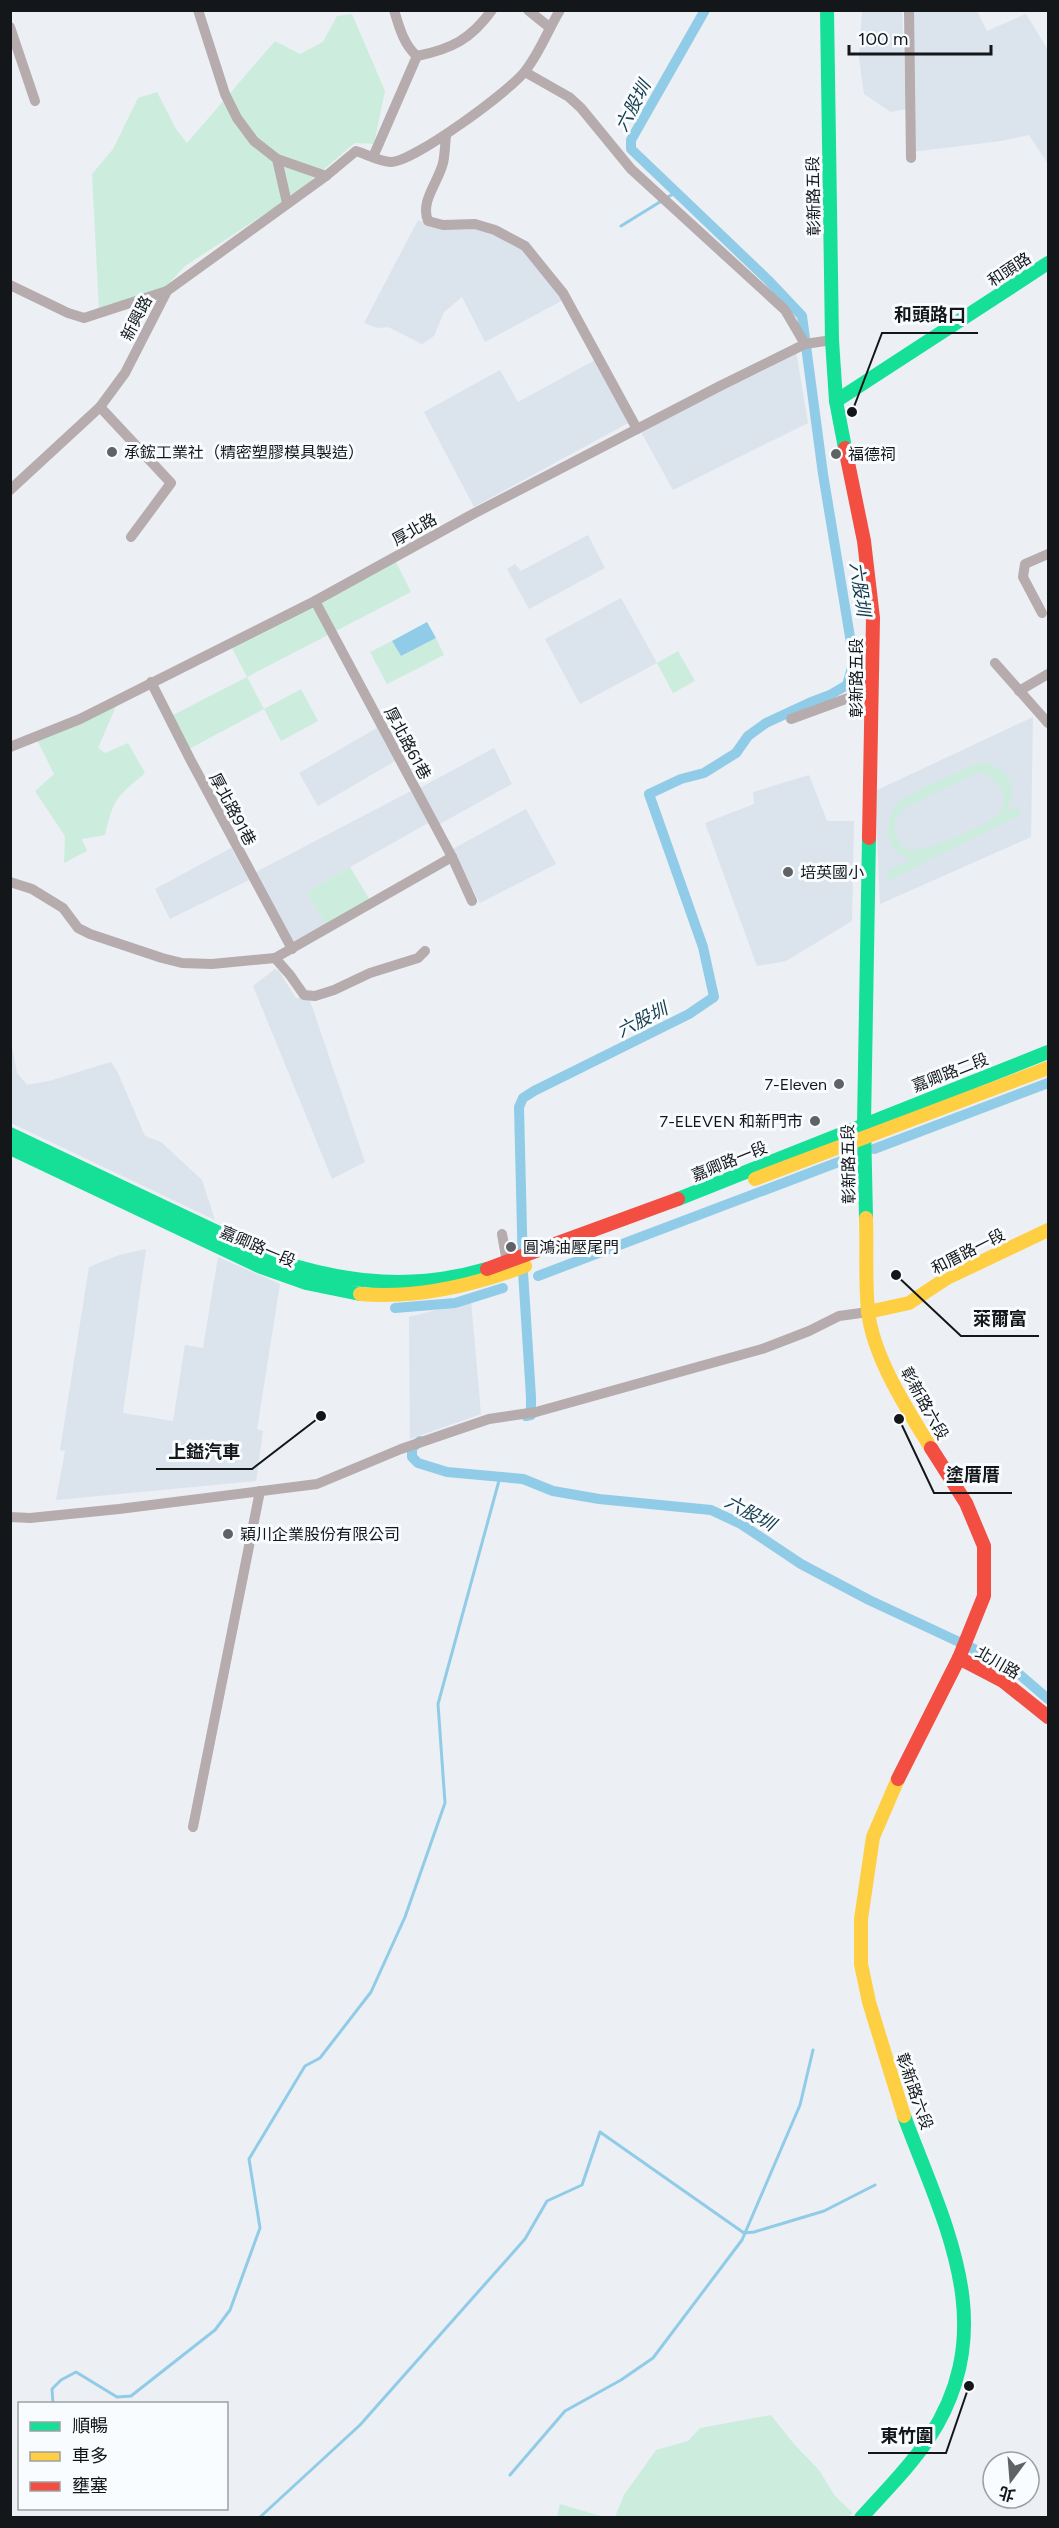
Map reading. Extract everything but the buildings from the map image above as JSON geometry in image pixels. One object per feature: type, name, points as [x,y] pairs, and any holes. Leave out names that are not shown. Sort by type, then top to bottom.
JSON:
[{"type":"street","points":[[198,10],[225,94],[254,141],[277,159],[326,176]]},
{"type":"street","points":[[394,10],[402,34],[410,50],[417,56]]},
{"type":"street","points":[[417,56],[440,51],[464,40],[480,28],[492,10]]},
{"type":"street","points":[[528,10],[549,27]]},
{"type":"street","points":[[417,56],[373,157],[390,162],[401,160],[446,135],[462,121],[486,106],[525,72],[560,10]]},
{"type":"street","name":"彰新路五段","points":[[827,10],[832,340],[836,401],[864,541],[873,618],[873,689],[867,844],[864,1131],[868,1312]]},
{"type":"street","points":[[909,10],[911,158]]},
{"type":"street","points":[[10,27],[35,101]]},
{"type":"street","points":[[525,72],[569,97],[581,108],[631,169],[785,310],[805,344]]},
{"type":"street","points":[[446,135],[443,163],[427,200],[428,221],[443,225],[475,224],[525,246],[563,293],[637,429]]},
{"type":"street","name":"新興路","points":[[10,490],[100,407],[124,374],[167,291],[326,176],[356,151],[373,157]]},
{"type":"street","points":[[277,159],[287,203]]},
{"type":"street","name":"和頭路","points":[[836,401],[1048,263]]},
{"type":"street","points":[[10,285],[84,318],[167,291]]},
{"type":"street","name":"厚北路","points":[[10,747],[80,719],[315,601],[474,514],[805,344],[832,340]]},
{"type":"street","points":[[100,407],[171,483],[130,537]]},
{"type":"street","points":[[1042,613],[1023,577],[1025,564],[1048,554]]},
{"type":"street","name":"厚北路61巷","points":[[315,601],[452,857],[472,901]]},
{"type":"street","points":[[995,663],[1048,723]]},
{"type":"street","points":[[1019,691],[1048,675]]},
{"type":"street","name":"厚北路91巷","points":[[151,682],[292,949]]},
{"type":"street","points":[[791,719],[873,689]]},
{"type":"street","points":[[10,882],[32,890],[63,908],[78,928],[162,958],[182,963],[212,964],[275,958],[452,857]]},
{"type":"street","points":[[275,958],[304,995],[315,996],[370,973],[418,958],[425,951]]},
{"type":"street","name":"嘉卿路二段","points":[[864,1131],[1048,1052]]},
{"type":"street","name":"嘉卿路二段","points":[[864,1131],[1048,1068]]},
{"type":"street","name":"嘉卿路一段","points":[[10,1148],[273,1272],[307,1284],[353,1293],[401,1295],[439,1292],[864,1131]]},
{"type":"street","name":"嘉卿路一段","points":[[10,1134],[244,1246],[300,1269],[333,1277],[381,1283],[430,1281],[508,1267]]},
{"type":"street","name":"和厝路一段","points":[[868,1312],[909,1303],[947,1278],[1048,1230]]},
{"type":"street","points":[[502,1234],[508,1267]]},
{"type":"street","points":[[10,1517],[30,1518],[118,1509],[317,1484],[437,1436],[489,1419],[536,1412],[762,1349],[809,1331],[839,1316],[868,1312]]},
{"type":"street","name":"彰新路六段","points":[[861,2517],[929,2439],[945,2411],[960,2374],[964,2349],[966,2319],[964,2291],[958,2261],[893,2085],[861,1964],[861,1919],[873,1837],[890,1794],[958,1658],[984,1596],[984,1546],[966,1503],[902,1401],[888,1374],[868,1312]]},
{"type":"street","points":[[194,1827],[260,1491]]},
{"type":"street","name":"北川路","points":[[958,1658],[1003,1681],[1048,1717]]},
{"type":"shaded area","points":[[862,11],[902,11],[906,109],[891,112],[864,94],[859,57]]},
{"type":"shaded area","points":[[907,11],[977,11],[987,31],[1026,14],[1048,50],[1048,164],[1029,135],[1001,141],[911,152]]},
{"type":"shaded area","points":[[418,220],[435,227],[468,226],[499,233],[521,245],[563,300],[485,342],[462,297],[444,312],[434,336],[422,344],[388,327],[378,328],[364,323]]},
{"type":"shaded area","points":[[795,345],[808,423],[673,490],[640,430]]},
{"type":"shaded area","points":[[595,360],[628,423],[474,507],[424,412],[500,370],[518,402]]},
{"type":"shaded area","points":[[588,535],[605,568],[529,609],[507,569],[515,564],[521,571]]},
{"type":"shaded area","points":[[621,598],[657,663],[580,704],[545,639]]},
{"type":"shaded area","name":"培英國小","points":[[1033,717],[1031,837],[880,904],[875,791]]},
{"type":"shaded area","points":[[377,728],[395,761],[318,806],[299,773]]},
{"type":"shaded area","points":[[494,748],[512,784],[438,825],[418,789]]},
{"type":"shaded area","name":"培英國小","points":[[809,775],[827,821],[854,821],[852,921],[786,961],[757,966],[705,823],[754,804],[753,792]]},
{"type":"shaded area","points":[[411,791],[428,823],[306,892],[326,924],[291,943],[254,873]]},
{"type":"shaded area","points":[[526,809],[556,864],[480,903],[451,850]]},
{"type":"shaded area","points":[[231,848],[249,880],[170,919],[155,889]]},
{"type":"shaded area","points":[[275,969],[279,971],[296,998],[309,998],[365,1162],[332,1179],[253,986]]},
{"type":"shaded area","points":[[10,1036],[17,1073],[27,1085],[49,1081],[111,1062],[145,1136],[161,1142],[202,1180],[215,1220],[11,1123]]},
{"type":"shaded area","points":[[146,1249],[123,1413],[173,1421],[185,1345],[203,1348],[218,1257],[280,1284],[257,1429],[263,1431],[256,1481],[56,1500],[65,1451],[60,1450],[89,1267],[119,1255]]},
{"type":"shaded area","points":[[471,1301],[481,1414],[410,1439],[409,1317]]},
{"type":"green space","points":[[352,14],[385,91],[374,144],[355,143],[291,197],[185,266],[160,293],[99,311],[92,174],[113,149],[138,98],[157,92],[176,129],[187,143],[275,41],[300,54],[323,42],[337,16]]},
{"type":"green space","points":[[394,558],[411,592],[334,632],[319,604]]},
{"type":"green space","points":[[308,606],[313,608],[328,635],[247,677],[230,644]]},
{"type":"green space","points":[[436,638],[444,655],[387,684],[370,652],[392,641],[401,656]]},
{"type":"green space","points":[[678,651],[695,681],[673,693],[657,663]]},
{"type":"green space","points":[[247,677],[264,709],[189,749],[171,716]]},
{"type":"green space","points":[[301,689],[318,721],[281,741],[264,709]]},
{"type":"green space","points":[[120,697],[98,748],[105,753],[128,743],[145,773],[114,805],[105,835],[82,839],[87,851],[64,863],[65,836],[35,791],[54,774],[37,740]]},
{"type":"green space","points":[[980,762],[998,768],[1009,778],[1012,793],[1007,811],[1018,807],[1021,814],[888,881],[887,871],[911,859],[897,852],[890,842],[888,833],[891,814],[899,802],[913,793]],"holes":[[[979,772],[998,785],[1004,797],[1001,810],[995,817],[967,832],[927,847],[910,850],[900,844],[895,834],[895,823],[904,808]]]},
{"type":"green space","points":[[350,867],[370,900],[326,924],[306,892]]},
{"type":"green space","points":[[771,2415],[819,2470],[835,2496],[852,2512],[850,2517],[615,2517],[624,2495],[656,2450],[688,2441],[700,2428]]},
{"type":"green space","points":[[560,2504],[604,2517],[557,2517]]},
{"type":"water","points":[[427,622],[436,638],[401,656],[392,641]]},
{"type":"waterway","name":"六股圳","points":[[526,1416],[531,1415],[531,1397],[523,1272],[519,1107],[523,1098],[689,1014],[714,997],[703,947],[649,794],[681,779],[704,773],[736,753],[748,736],[766,723],[830,695],[847,685],[854,661],[823,474],[802,316],[768,280],[631,149],[631,140],[705,10]]},
{"type":"waterway","points":[[621,226],[676,192]]},
{"type":"waterway","points":[[874,1149],[1048,1083]]},
{"type":"waterway","points":[[538,1276],[857,1155]]},
{"type":"waterway","points":[[395,1308],[455,1303],[503,1288]]},
{"type":"waterway","name":"六股圳","points":[[420,1441],[412,1448],[412,1457],[418,1463],[447,1472],[523,1479],[553,1491],[599,1499],[711,1510],[741,1524],[801,1564],[869,1600],[972,1648],[1019,1674],[1048,1699]]},
{"type":"waterway","points":[[53,2402],[52,2389],[61,2380],[76,2372],[117,2397],[131,2396],[215,2330],[230,2310],[260,2228],[249,2159],[305,2066],[320,2058],[371,1992],[405,1917],[445,1803],[438,1704],[500,1477]]},
{"type":"waterway","points":[[510,2475],[565,2411],[621,2380],[653,2358],[742,2240],[800,2105],[813,2050]]},
{"type":"waterway","points":[[259,2518],[360,2425],[525,2239],[547,2201],[582,2185],[600,2132],[744,2233],[824,2211],[875,2185]]},
{"type":"traffic: fast","points":[[827,10],[832,340],[836,401],[845,448]]},
{"type":"traffic: fast","points":[[836,401],[1048,263]]},
{"type":"traffic: fast","points":[[866,1218],[864,1124],[869,838]]},
{"type":"traffic: fast","points":[[678,1199],[1048,1052]]},
{"type":"traffic: fast","points":[[10,1134],[278,1261],[304,1269],[382,1282],[434,1280],[487,1269]]},
{"type":"traffic: fast","points":[[10,1148],[261,1267],[306,1283],[360,1294]]},
{"type":"traffic: fast","points":[[861,2518],[929,2438],[951,2397],[962,2356],[964,2316],[959,2277],[949,2237],[904,2116]]},
{"type":"traffic: slow","points":[[755,1179],[1048,1068]]},
{"type":"traffic: slow","points":[[866,1218],[867,1299],[871,1328],[892,1382],[931,1448]]},
{"type":"traffic: slow","points":[[868,1312],[909,1303],[947,1278],[1048,1230]]},
{"type":"traffic: slow","points":[[360,1294],[423,1293],[485,1280],[525,1266]]},
{"type":"traffic: slow","points":[[898,1779],[873,1837],[861,1919],[861,1964],[869,2002],[904,2116]]},
{"type":"traffic: jam","points":[[845,448],[864,541],[873,618],[869,838]]},
{"type":"traffic: jam","points":[[487,1269],[678,1199]]},
{"type":"traffic: jam","points":[[898,1779],[959,1658],[984,1596],[984,1546],[966,1503],[931,1448]]},
{"type":"traffic: jam","points":[[959,1658],[1003,1681],[1048,1717]]},
{"type":"place","name":"和頭路口","points":[[852,412]]},
{"type":"place","name":"承鋐工業社（精密塑膠模具製造）","points":[[112,452]]},
{"type":"place","name":"福德祠","points":[[836,454]]},
{"type":"place","name":"培英國小","points":[[788,872]]},
{"type":"place","name":"7-Eleven","points":[[839,1084]]},
{"type":"place","name":"7-ELEVEN 和新門市","points":[[815,1121]]},
{"type":"place","name":"圓鴻油壓尾門","points":[[511,1247]]},
{"type":"place","name":"萊爾富","points":[[896,1275]]},
{"type":"place","name":"上鎰汽車","points":[[321,1416]]},
{"type":"place","name":"塗厝厝","points":[[899,1419]]},
{"type":"place","name":"穎川企業股份有限公司","points":[[228,1534]]},
{"type":"place","name":"東竹圍","points":[[969,2386]]}]
